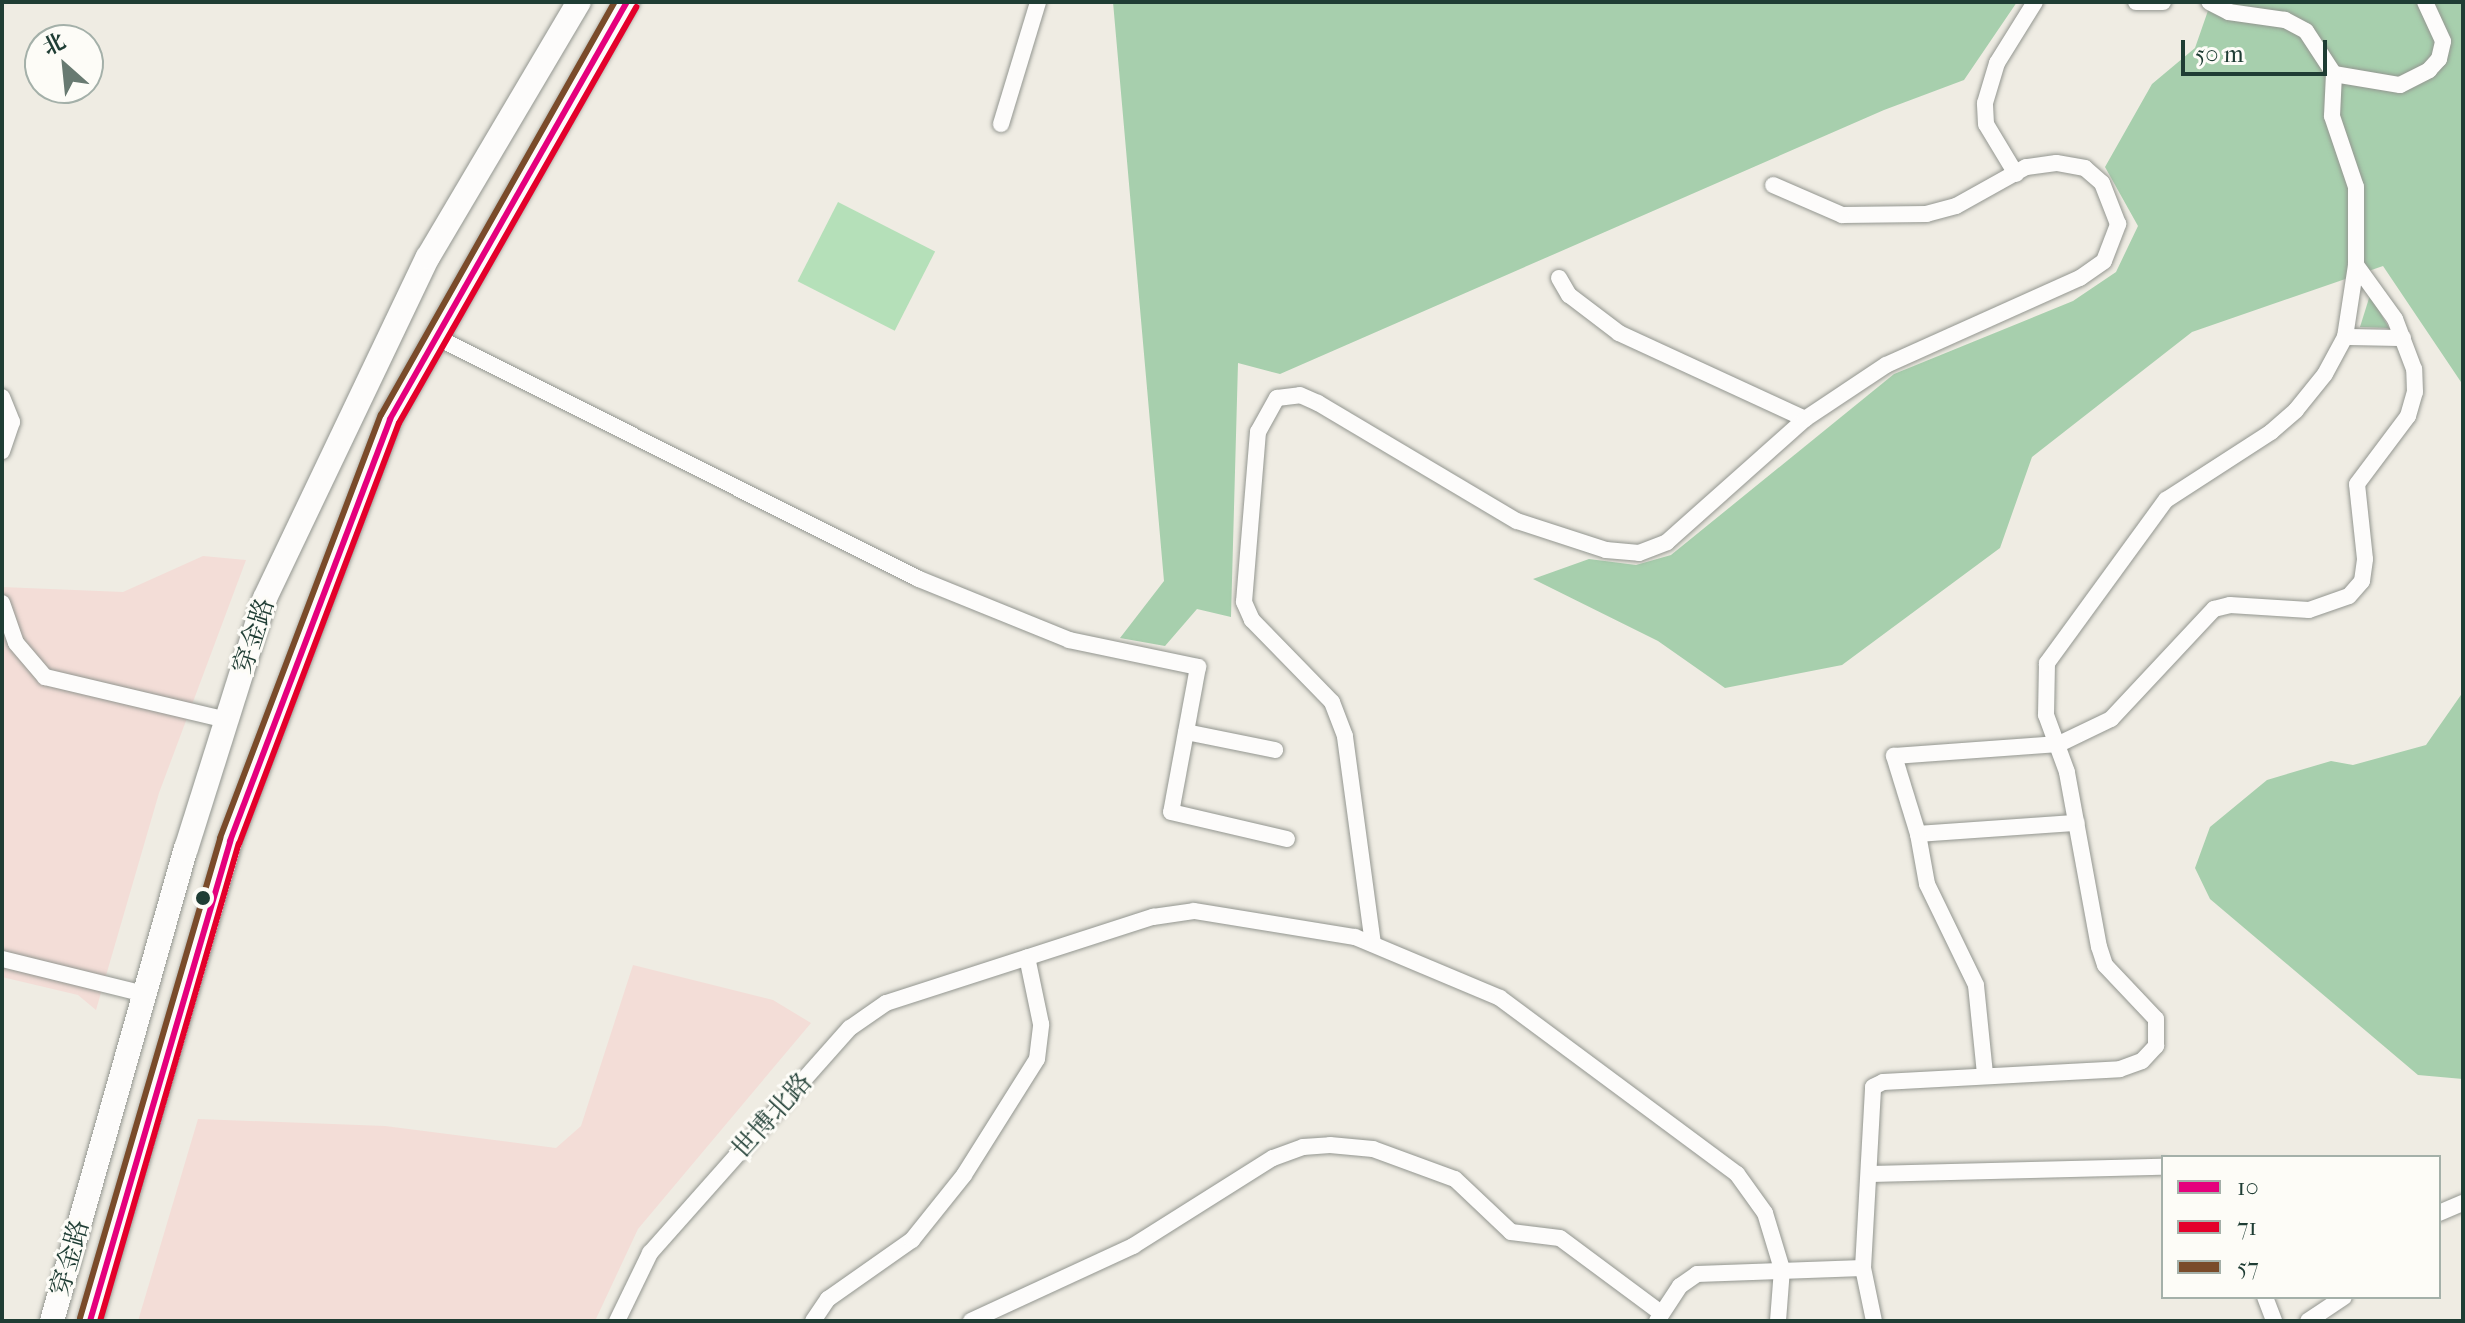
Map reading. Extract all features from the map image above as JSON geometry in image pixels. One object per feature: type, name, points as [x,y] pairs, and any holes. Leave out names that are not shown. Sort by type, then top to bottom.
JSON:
[{"type":"main road","name":"穿金路","points":[[52,1321],[145,994],[265,598],[354,402],[428,257],[579,2]]},
{"type":"main road","name":"穿金路","points":[[90,1321],[230,841],[390,419],[627,2]]},
{"type":"street","points":[[1001,124],[1038,2]]},
{"type":"street","points":[[2016,174],[1986,124],[1985,103],[1997,63],[2035,2]]},
{"type":"street","points":[[2136,2],[2163,2]]},
{"type":"street","points":[[1874,1321],[1863,1268],[1873,1087],[1985,1074],[2120,1069],[2142,1061],[2156,1046],[2156,1019],[2105,965],[2059,744],[2046,715],[2045,686],[2057,645],[2166,500],[2271,432],[2296,410],[2325,374],[2345,337],[2356,265],[2356,187],[2332,116],[2334,74],[2306,31],[2285,20],[2229,12],[2209,2]]},
{"type":"street","points":[[2334,74],[2400,85],[2429,70],[2439,59],[2443,41],[2425,2]]},
{"type":"street","points":[[1373,944],[1345,736],[1332,702],[1252,620],[1244,602],[1258,432],[1267,410],[1277,398],[1300,395],[1517,521],[1606,550],[1639,553],[1667,542],[1805,419],[1886,365],[2080,278],[2104,261],[2118,224],[2102,183],[2085,168],[2056,163],[2016,174],[1956,206],[1927,214],[1842,215],[1773,185]]},
{"type":"street","points":[[1985,1074],[1976,985],[1927,884],[1918,834],[1894,756],[2059,744],[2111,719],[2214,609],[2230,605],[2309,610],[2349,596],[2362,581],[2365,559],[2357,484],[2408,416],[2415,392],[2403,338],[2376,286],[2356,265]]},
{"type":"street","points":[[1559,278],[1569,295],[1619,333],[1805,419]]},
{"type":"street","points":[[436,337],[919,579],[1069,640],[1198,667],[1171,812],[1287,839]]},
{"type":"street","points":[[2345,337],[2403,338]]},
{"type":"street","points":[[2,397],[12,422],[2,451]]},
{"type":"street","points":[[2,603],[16,643],[45,677],[227,720]]},
{"type":"street","points":[[1186,732],[1275,750]]},
{"type":"street","points":[[1918,834],[2077,823]]},
{"type":"street","name":"世博北路","points":[[617,1321],[650,1253],[850,1028],[886,1003],[1153,917],[1194,911],[1227,912],[1373,944],[1500,998],[1737,1174],[1765,1213],[1782,1269]]},
{"type":"street","points":[[813,1321],[828,1299],[912,1240],[964,1175],[1037,1059],[1041,1024],[1027,957]]},
{"type":"street","points":[[2,959],[145,994]]},
{"type":"street","points":[[971,1321],[1133,1246],[1273,1158],[1303,1147],[1330,1145],[1373,1149],[1455,1179],[1511,1232],[1560,1238],[1659,1317],[1680,1286],[1697,1274],[1863,1268]]},
{"type":"street","points":[[1869,1174],[2161,1167]]},
{"type":"street","points":[[2441,1212],[2463,1203]]},
{"type":"street","points":[[1778,1321],[1782,1269]]},
{"type":"street","points":[[2266,1299],[2274,1321]]},
{"type":"street","points":[[2308,1321],[2341,1299]]},
{"type":"shaded area","points":[[203,556],[246,560],[159,793],[96,1010],[78,995],[2,977],[2,587],[123,592]]},
{"type":"shaded area","points":[[633,965],[773,1000],[811,1023],[638,1229],[595,1321],[138,1321],[198,1119],[385,1126],[556,1148],[581,1126]]},
{"type":"green space","points":[[1113,2],[2017,2],[1964,80],[1884,110],[1280,374],[1238,363],[1231,617],[1197,609],[1165,646],[1120,638],[1164,581]]},
{"type":"green space","points":[[2211,2],[2463,2],[2463,385],[2383,266],[2192,332],[2032,457],[2000,548],[1842,665],[1725,688],[1658,641],[1533,579],[1589,559],[1636,565],[1671,555],[1894,374],[2073,301],[2116,272],[2138,226],[2105,167],[2152,84],[2195,48]]},
{"type":"green space","points":[[838,202],[935,251],[895,331],[798,281]]},
{"type":"green space","points":[[2370,295],[2389,328],[2360,327]]},
{"type":"green space","points":[[2463,692],[2463,1079],[2418,1075],[2210,899],[2195,868],[2210,827],[2267,780],[2331,761],[2353,765],[2426,745]]},
{"type":"transit line","name":"57","points":[[80,1318],[220,838],[381,415],[615,2]]},
{"type":"transit line","name":"10","points":[[90,1321],[230,841],[390,419],[627,2]]},
{"type":"transit line","name":"71","points":[[100,1321],[239,844],[399,423],[636,7]]}]
